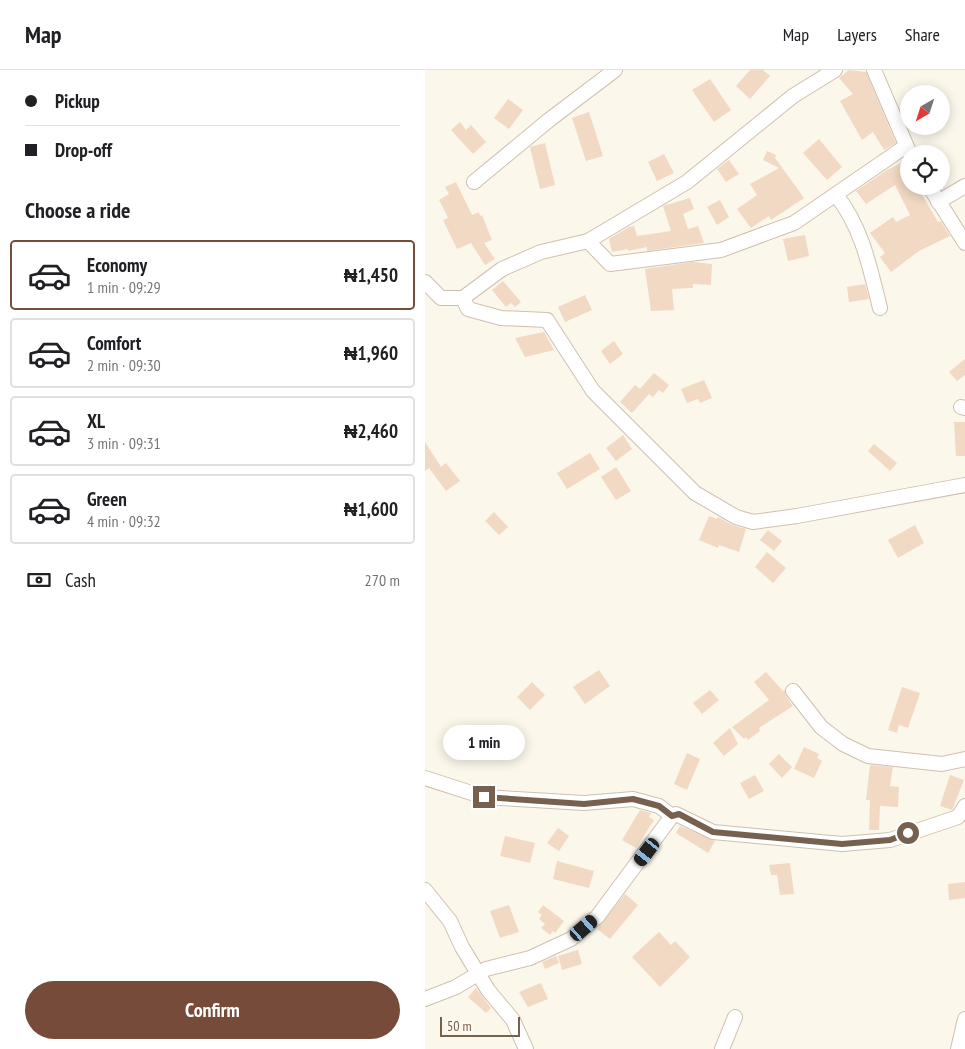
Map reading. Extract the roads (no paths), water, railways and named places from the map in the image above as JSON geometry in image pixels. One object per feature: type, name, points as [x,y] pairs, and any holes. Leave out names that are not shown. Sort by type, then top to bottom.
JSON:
[{"type":"street","points":[[474,182],[549,120],[615,70]]},
{"type":"street","points":[[425,282],[441,298],[463,298],[502,269],[541,252],[588,241],[687,182],[793,96],[835,70]]},
{"type":"street","points":[[874,70],[906,145]]},
{"type":"street","points":[[588,241],[611,264],[721,250],[794,223],[900,155]]},
{"type":"street","points":[[938,202],[965,186]]},
{"type":"street","points":[[836,195],[849,210],[867,253],[880,308]]},
{"type":"street","points":[[934,195],[965,243]]},
{"type":"street","points":[[463,298],[468,309],[501,318],[547,320],[593,392],[695,493],[735,517],[753,522],[797,516],[965,485]]},
{"type":"street","points":[[793,691],[821,727],[843,744],[868,756],[942,764],[965,759]]},
{"type":"street","points":[[425,778],[484,797],[584,804],[633,799],[659,806],[672,816]]},
{"type":"street","points":[[425,999],[456,987],[486,969],[530,958],[571,939],[597,916],[672,816],[679,814],[713,832],[842,844],[890,840],[958,817],[965,806]]},
{"type":"street","points":[[425,890],[450,921],[488,990],[513,1020],[526,1049]]},
{"type":"street","points":[[722,1049],[735,1017]]},
{"type":"street","points":[[958,1049],[965,1019]]}]
